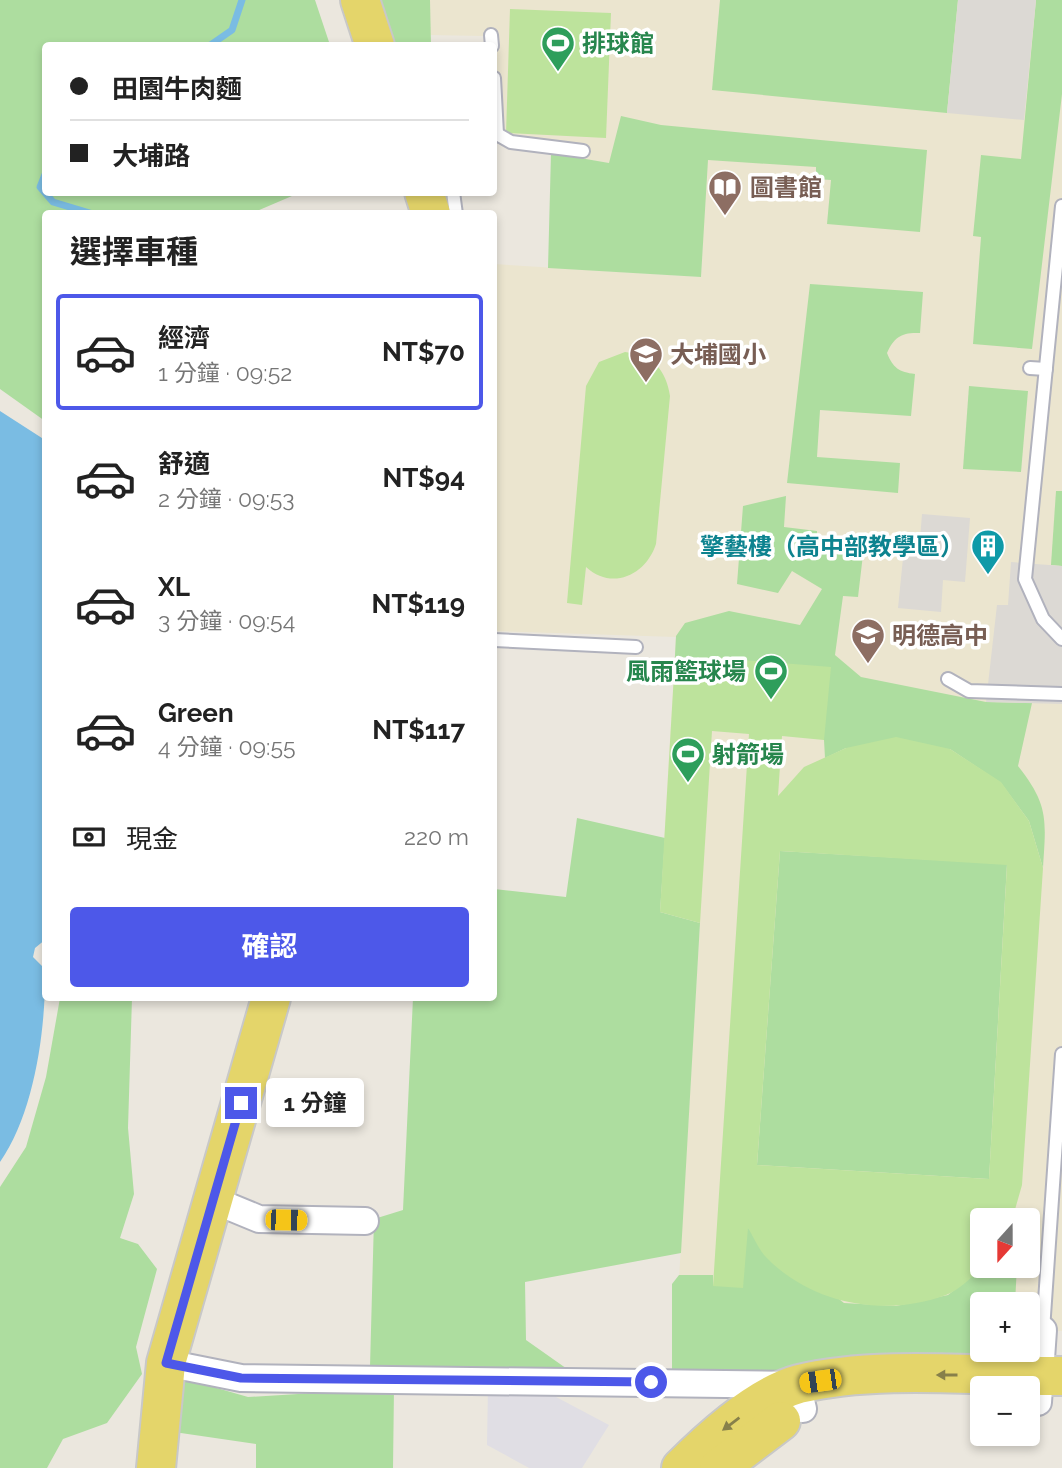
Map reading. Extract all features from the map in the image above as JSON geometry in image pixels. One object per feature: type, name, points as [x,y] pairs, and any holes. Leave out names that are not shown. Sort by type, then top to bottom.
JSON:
[{"type":"main road","points":[[360,0],[374,42]]},
{"type":"main road","points":[[156,1468],[166,1363],[270,1001]]},
{"type":"main road","points":[[681,1468],[707,1442],[750,1409],[800,1397],[865,1375],[1046,1392]]},
{"type":"main road","points":[[719,1468],[800,1397],[860,1401],[970,1402]]},
{"type":"street","points":[[213,1200],[260,1219],[365,1221]]},
{"type":"street","points":[[1043,1330],[1046,1392]]},
{"type":"street","points":[[166,1363],[241,1378],[800,1397]]},
{"type":"lane","points":[[497,136],[511,142],[583,151]]},
{"type":"lane","points":[[1062,206],[1026,579],[1043,619],[1062,639]]},
{"type":"lane","points":[[1030,368],[1046,369]]},
{"type":"lane","points":[[497,640],[636,647]]},
{"type":"lane","points":[[948,679],[969,691],[1062,694]]},
{"type":"lane","points":[[1043,1330],[1062,1056]]},
{"type":"shaded area","name":"明德高中","points":[[430,0],[1062,0],[1062,1331],[1040,1330],[1040,1292],[970,1292],[970,1305],[677,1313],[700,923],[660,912],[676,637],[497,631],[497,264],[701,277],[706,179],[511,147],[497,139],[497,42],[485,42],[484,36],[429,35]]},
{"type":"shaded area","points":[[958,0],[1036,0],[1024,120],[947,113]]},
{"type":"shaded area","points":[[922,514],[970,518],[965,582],[943,580],[941,612],[898,608],[905,538],[920,539]]},
{"type":"shaded area","points":[[1011,562],[1062,566],[1062,704],[986,702],[997,605],[1008,605]]},
{"type":"shaded area","points":[[488,1389],[541,1389],[609,1425],[582,1468],[529,1468],[487,1445]]},
{"type":"green space","points":[[0,0],[315,0],[329,42],[42,42],[42,196],[292,196],[259,210],[42,210],[42,419],[0,389]]},
{"type":"green space","points":[[371,0],[430,0],[431,42],[383,42]]},
{"type":"green space","points":[[720,0],[958,0],[947,113],[712,90]]},
{"type":"green space","points":[[1036,0],[1062,0],[1062,94],[1032,349],[973,344],[981,237],[973,236],[981,155],[1021,159]]},
{"type":"green space","name":"排球館","points":[[510,9],[611,13],[606,138],[506,133]]},
{"type":"green space","points":[[621,116],[661,125],[927,150],[920,232],[827,224],[831,180],[816,179],[816,167],[708,160],[701,277],[548,268],[551,153],[609,163]]},
{"type":"green space","points":[[810,284],[923,292],[920,333],[908,333],[899,337],[887,353],[897,368],[915,374],[911,416],[820,410],[817,457],[900,463],[898,493],[787,483]]},
{"type":"green space","points":[[625,352],[643,356],[656,365],[665,378],[670,396],[656,544],[644,564],[627,576],[606,578],[586,567],[582,605],[567,603],[586,386],[599,362]]},
{"type":"green space","points":[[969,386],[1028,391],[1021,472],[963,469]]},
{"type":"green space","points":[[1056,491],[1062,491],[1062,566],[1051,565]]},
{"type":"green space","points":[[786,496],[784,527],[817,531],[817,540],[864,546],[858,597],[843,596],[835,655],[861,677],[986,702],[1032,703],[1018,766],[1035,792],[1043,814],[1043,868],[1029,821],[1001,783],[950,749],[846,748],[825,758],[824,740],[717,658],[715,677],[674,674],[676,636],[685,623],[729,611],[800,625],[822,589],[792,571],[778,593],[737,584],[743,506]]},
{"type":"green space","points":[[716,658],[831,667],[824,740],[782,736],[778,796],[804,767],[846,748],[896,737],[950,749],[1001,782],[1029,821],[1043,868],[1022,1185],[1015,1208],[970,1208],[971,1278],[951,1293],[923,1302],[898,1305],[850,1302],[826,1295],[804,1286],[783,1272],[762,1253],[748,1228],[743,1288],[713,1286],[749,734],[712,731],[700,923],[660,912],[674,674],[715,677]],"holes":[[[780,851],[1007,865],[989,1179],[757,1165]]]},
{"type":"green space","points":[[577,818],[665,838],[660,912],[700,923],[681,1253],[525,1282],[526,1340],[570,1371],[370,1367],[374,1219],[403,1210],[413,1001],[497,1001],[497,889],[566,897]]},
{"type":"green space","points":[[780,851],[1007,864],[989,1179],[757,1165]]},
{"type":"green space","points":[[59,1001],[132,1001],[128,1128],[134,1194],[120,1238],[138,1244],[157,1269],[136,1347],[142,1374],[107,1423],[63,1439],[47,1468],[0,1468],[0,1187],[26,1147],[46,1077]]},
{"type":"green space","points":[[747,1227],[844,1303],[896,1306],[948,1295],[970,1278],[1016,1278],[1016,1292],[970,1292],[970,1362],[996,1362],[994,1366],[795,1373],[672,1371],[672,1284],[679,1275],[713,1275],[713,1286]]},
{"type":"green space","points":[[175,1376],[248,1397],[394,1388],[393,1468],[256,1468],[256,1444],[174,1432]]},
{"type":"water","points":[[0,411],[42,438],[42,942],[35,948],[33,957],[42,966],[42,1001],[44,1001],[30,1094],[12,1142],[0,1162]]},
{"type":"waterway","points":[[215,42],[232,30],[242,0]]},
{"type":"waterway","points":[[42,182],[42,189]]},
{"type":"waterway","points":[[48,196],[53,202],[80,210]]},
{"type":"place","name":"排球館","points":[[558,73]]},
{"type":"place","name":"圖書館","points":[[725,217]]},
{"type":"place","name":"大埔國小","points":[[646,384]]},
{"type":"place","name":"擎藝樓（高中部教學區）","points":[[988,576]]},
{"type":"place","name":"明德高中","points":[[868,665]]},
{"type":"place","name":"風雨籃球場","points":[[771,701]]},
{"type":"place","name":"射箭場","points":[[688,784]]},
{"type":"route","points":[[241,1103],[166,1363],[241,1378],[651,1382]]}]
